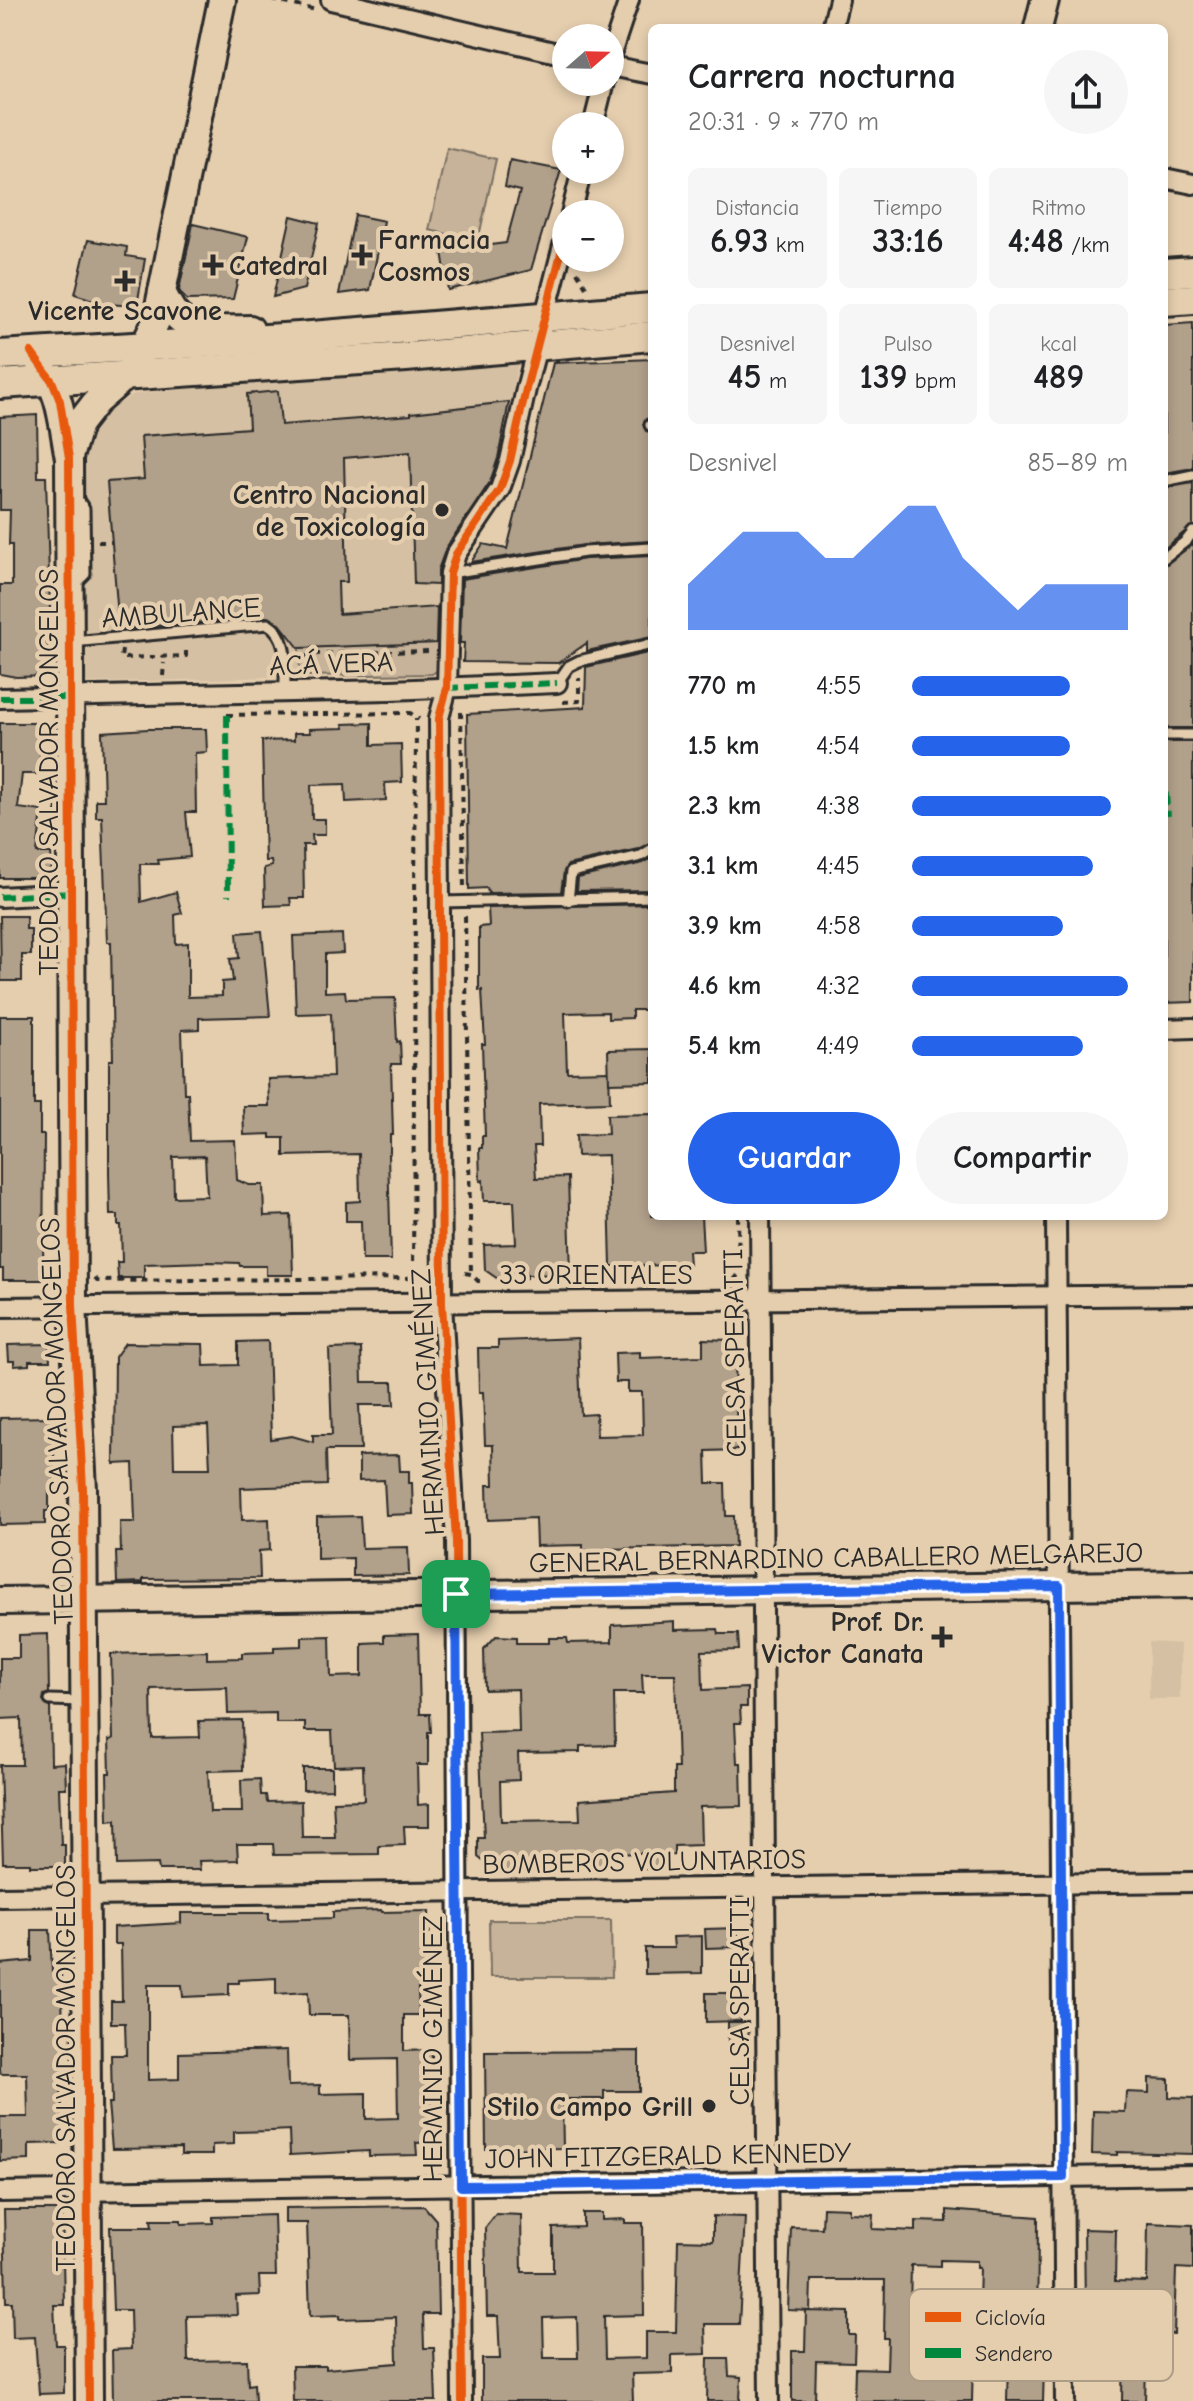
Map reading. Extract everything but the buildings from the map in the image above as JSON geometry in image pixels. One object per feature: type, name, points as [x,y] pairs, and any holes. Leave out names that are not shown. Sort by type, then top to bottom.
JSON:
[{"type":"main road","points":[[1168,273],[1193,271]]},
{"type":"main road","points":[[1168,301],[1193,299]]},
{"type":"main road","points":[[0,355],[299,337],[648,308]]},
{"type":"main road","points":[[0,384],[648,336]]},
{"type":"street","name":"TEODORO SALVADOR MONGELOS","points":[[69,458],[79,424],[96,402],[126,376],[156,321],[222,0]]},
{"type":"street","points":[[331,0],[552,52]]},
{"type":"street","points":[[621,24],[629,0]]},
{"type":"street","points":[[833,24],[839,0]]},
{"type":"street","points":[[1039,24],[1045,0]]},
{"type":"street","points":[[624,69],[648,73]]},
{"type":"street","points":[[1168,179],[1193,184]]},
{"type":"street","name":"HERMINIO GIMÉNEZ","points":[[462,2401],[456,1541],[442,1303],[439,718],[447,688],[450,573],[456,554],[500,489],[510,461],[556,272]]},
{"type":"street","points":[[162,292],[170,309],[181,320],[199,326],[273,329],[299,337]]},
{"type":"street","name":"TEODORO SALVADOR MONGELOS","points":[[31,352],[52,381],[60,401],[69,458],[73,1305],[83,1489],[89,2401]]},
{"type":"street","name":"ACÁ VERA","points":[[0,698],[285,693],[557,683]]},
{"type":"street","points":[[0,897],[70,893]]},
{"type":"street","points":[[1168,1029],[1193,1028]]},
{"type":"street","name":"CELSA SPERATTI","points":[[760,1220],[769,2401]]},
{"type":"street","points":[[1056,1220],[1064,2289]]},
{"type":"street","name":"33 ORIENTALES","points":[[0,1307],[1193,1295]]},
{"type":"street","name":"GENERAL BERNARDINO CABALLERO MELGAREJO","points":[[0,1601],[1193,1584]]},
{"type":"street","name":"BOMBEROS VOLUNTARIOS","points":[[0,1897],[1193,1882]]},
{"type":"street","name":"JOHN FITZGERALD KENNEDY","points":[[0,2192],[1193,2175]]},
{"type":"street","points":[[1065,2381],[1065,2401]]},
{"type":"lane","points":[[1168,480],[1193,475]]},
{"type":"lane","points":[[1168,555],[1193,532]]},
{"type":"lane","points":[[450,573],[585,552],[648,548]]},
{"type":"lane","name":"AMBULANCE","points":[[70,642],[268,624],[278,630],[284,639],[285,693]]},
{"type":"lane","name":"ACÁ VERA","points":[[557,683],[569,666],[579,661],[648,645]]},
{"type":"lane","points":[[1168,735],[1193,735]]},
{"type":"lane","points":[[568,901],[571,872],[641,856],[648,852]]},
{"type":"lane","points":[[441,902],[648,897]]},
{"type":"lane","points":[[50,1700],[85,1702]]},
{"type":"path","points":[[578,272],[586,287]]},
{"type":"path","points":[[97,542],[112,542]]},
{"type":"path","points":[[135,650],[121,650],[121,658],[168,656]]},
{"type":"path","points":[[308,672],[308,654],[434,651]]},
{"type":"path","points":[[163,676],[164,663]]},
{"type":"shaded area","points":[[447,148],[496,159],[478,241],[429,230]]},
{"type":"shaded area","points":[[510,358],[518,363],[499,460],[488,487],[457,533],[440,570],[438,643],[300,648],[300,676],[88,683],[83,677],[82,585],[91,574],[89,507],[81,495],[81,448],[95,419],[134,394]]},
{"type":"shaded area","points":[[438,643],[438,670],[432,674],[300,676],[299,648]]},
{"type":"shaded area","points":[[1149,1642],[1180,1644],[1180,1699],[1149,1699]]},
{"type":"shaded area","points":[[489,1920],[611,1920],[612,1977],[490,1977]]},
{"type":"marked path","points":[[447,688],[557,683]]},
{"type":"marked path","points":[[0,698],[70,698]]},
{"type":"marked path","points":[[227,715],[228,896]]},
{"type":"marked path","points":[[0,897],[70,893]]},
{"type":"cycle path","points":[[462,2401],[456,1541],[442,1303],[439,718],[447,688],[450,573],[456,554],[500,489],[510,461],[556,272]]},
{"type":"cycle path","points":[[31,352],[52,381],[60,401],[69,458],[73,1305],[83,1489],[89,2401]]},
{"type":"place","name":"Farmacia Cosmos","points":[[362,255]]},
{"type":"place","name":"Catedral","points":[[213,265]]},
{"type":"place","name":"Vicente Scavone","points":[[125,281]]},
{"type":"place","name":"Centro Nacional de Toxicología","points":[[442,510]]},
{"type":"place","name":"Prof. Dr. Victor Canata","points":[[942,1637]]},
{"type":"place","name":"Stilo Campo Grill","points":[[709,2106]]},
{"type":"route","points":[[1059,1586],[1063,2177],[461,2186],[456,1594],[1059,1586]]}]
